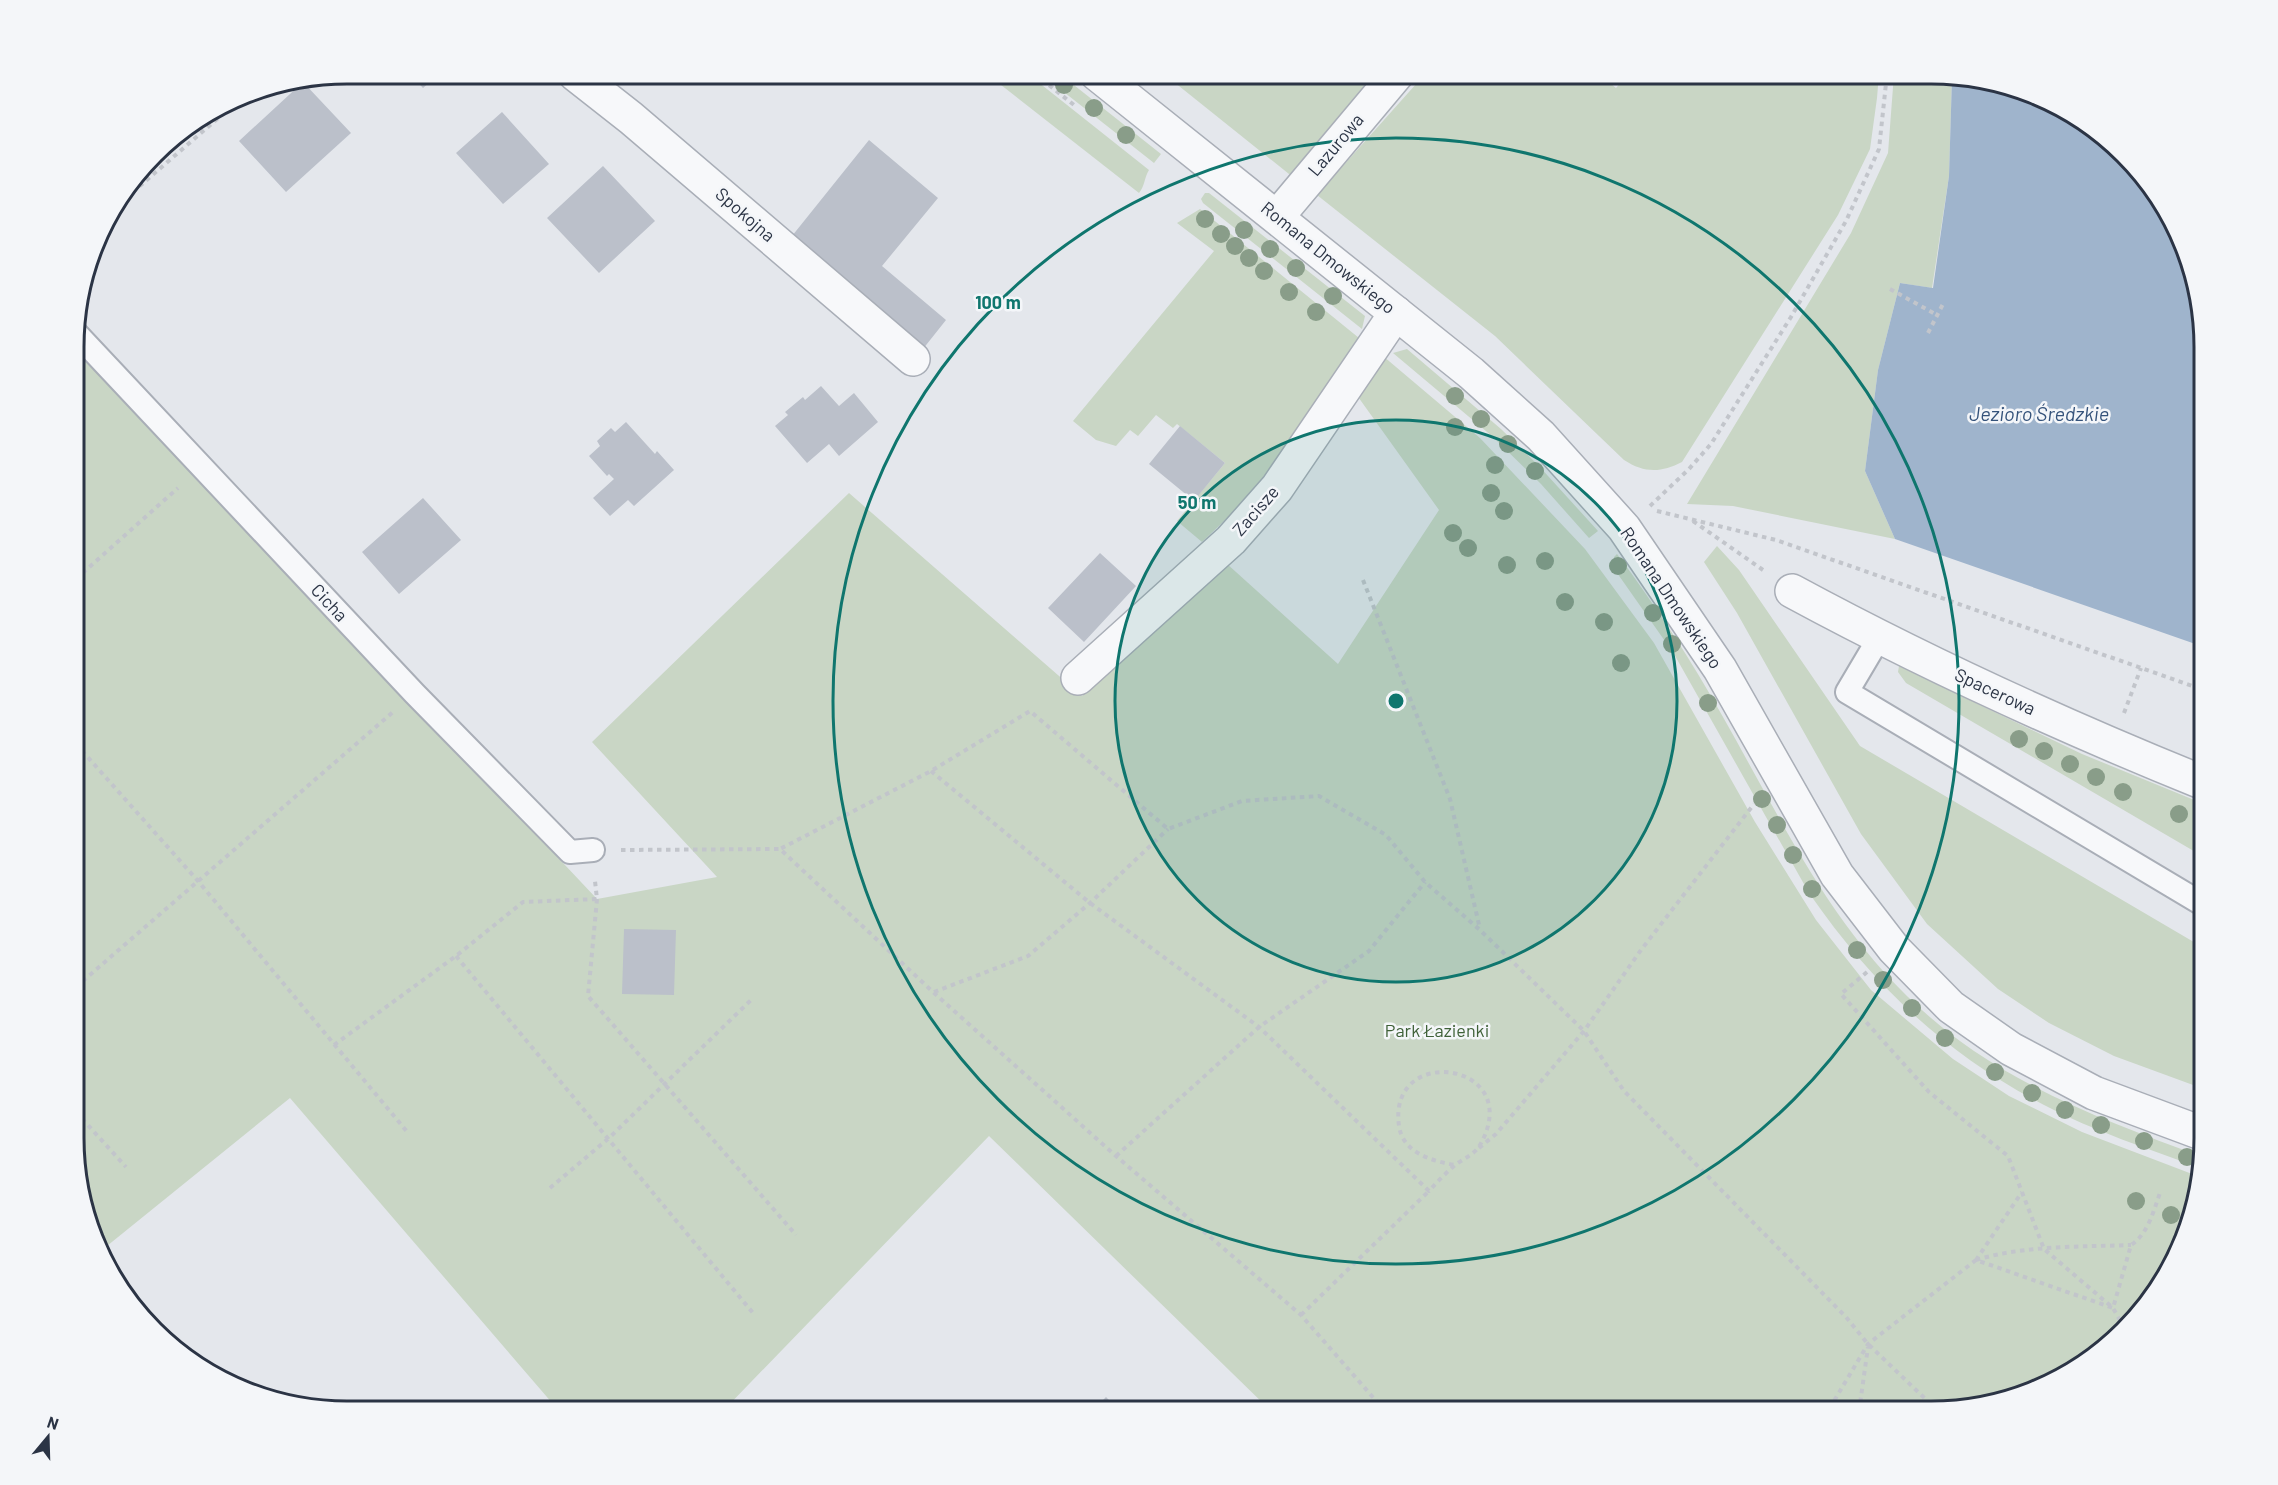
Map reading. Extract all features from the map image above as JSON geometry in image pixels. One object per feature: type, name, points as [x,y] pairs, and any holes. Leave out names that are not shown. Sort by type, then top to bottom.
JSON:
[{"type":"street","name":"Spokojna","points":[[588,84],[913,359]]},
{"type":"street","name":"Romana Dmowskiego","points":[[1110,84],[1471,374],[1541,436],[1624,528],[1720,669],[1837,875],[1894,949],[1951,1007],[2021,1055],[2094,1093],[2194,1130]]},
{"type":"street","name":"Lazurowa","points":[[1277,217],[1388,84]]},
{"type":"street","name":"Zacisze","points":[[1078,678],[1231,540],[1277,488],[1396,313]]},
{"type":"street","name":"Spacerowa","points":[[1792,591],[1879,638],[2112,746],[2194,779]]},
{"type":"lane","name":"Cicha","points":[[84,342],[415,694],[570,852],[593,850]]},
{"type":"lane","points":[[1879,638],[1847,692],[2194,899]]},
{"type":"path","points":[[1048,84],[1079,109]]},
{"type":"path","points":[[1886,84],[1879,149],[1846,220],[1791,317],[1711,444],[1689,469],[1647,509],[1776,540],[2194,687]]},
{"type":"path","points":[[139,186],[218,118]]},
{"type":"path","points":[[1890,289],[1936,315]]},
{"type":"path","points":[[1928,333],[1944,302]]},
{"type":"path","points":[[84,572],[201,467]]},
{"type":"path","points":[[1690,518],[1792,591]]},
{"type":"path","points":[[1363,580],[1450,799],[1480,930]]},
{"type":"path","points":[[2112,746],[2140,668]]},
{"type":"path","points":[[84,980],[415,694]]},
{"type":"path","points":[[796,1235],[588,996],[597,899],[593,850],[780,849],[931,771],[1030,711],[1168,829]]},
{"type":"path","points":[[84,753],[198,881],[409,1134]]},
{"type":"path","points":[[931,771],[1090,903],[1259,1027],[1428,1191]]},
{"type":"path","points":[[933,992],[1028,956],[1090,903],[1168,829],[1242,801],[1319,796],[1386,835],[1425,882],[1480,930],[1584,1031],[1624,1091],[1846,1317],[1868,1344],[1928,1401]]},
{"type":"path","points":[[1301,1315],[1455,1165],[1496,1134],[1584,1031],[1641,950],[1754,804]]},
{"type":"path","points":[[780,849],[933,992],[1116,1156],[1301,1315],[1376,1401]]},
{"type":"path","points":[[1116,1156],[1259,1027],[1369,951],[1425,882]]},
{"type":"path","points":[[334,1045],[456,956],[523,902],[597,899]]},
{"type":"path","points":[[456,956],[753,1313]]},
{"type":"path","points":[[1867,972],[1841,994],[1929,1092],[2008,1156],[2044,1249],[2113,1308],[2120,1321]]},
{"type":"path","points":[[550,1188],[609,1138],[753,998]]},
{"type":"path","points":[[1455,1165],[1429,1160],[1408,1146],[1400,1130],[1398,1115],[1404,1092],[1414,1081],[1428,1073],[1452,1071],[1477,1083],[1488,1102],[1490,1123],[1479,1148]]},
{"type":"path","points":[[84,1121],[126,1167]]},
{"type":"path","points":[[1976,1260],[2044,1249],[2131,1245],[2139,1240],[2146,1228],[2161,1190]]},
{"type":"path","points":[[1834,1401],[1868,1344],[1976,1260],[2022,1192]]},
{"type":"path","points":[[2113,1308],[2131,1245]]},
{"type":"path","points":[[1976,1260],[2113,1308]]},
{"type":"path","points":[[1860,1401],[1868,1344]]},
{"type":"green space","points":[[1000,84],[1041,84],[1149,170],[1139,193]]},
{"type":"green space","points":[[1054,84],[1073,84],[1161,154],[1154,163]]},
{"type":"green space","points":[[1176,84],[1368,84],[1294,178]]},
{"type":"green space","points":[[1416,84],[1611,84],[1616,88],[1619,84],[1878,84],[1870,149],[1838,215],[1682,462],[1660,470],[1646,469],[1624,460],[1495,336],[1317,195]]},
{"type":"green space","points":[[1893,84],[1952,85],[1949,176],[1932,288],[1900,283],[1878,370],[1865,471],[1895,539],[1733,506],[1687,504],[1851,233],[1888,153]]},
{"type":"green space","points":[[1205,193],[1209,193],[1365,316],[1362,329],[1203,203],[1201,199]]},
{"type":"green space","points":[[1200,209],[1359,338],[1321,401],[1268,479],[1202,542],[1177,521],[1225,463],[1177,424],[1173,428],[1156,415],[1138,436],[1130,430],[1116,446],[1096,440],[1073,421],[1214,251],[1177,223]]},
{"type":"green space","points":[[1407,349],[1501,429],[1538,465],[1598,531],[1589,538],[1541,484],[1493,437],[1393,353]]},
{"type":"green space","name":"Park Łazienki","points":[[84,354],[597,899],[717,877],[592,742],[849,493],[1082,696],[1226,563],[1338,664],[1439,510],[1356,394],[1383,356],[1480,438],[1585,549],[1654,643],[1755,822],[1816,920],[1871,990],[1953,1059],[2009,1096],[2082,1132],[2192,1174],[2185,1206],[2167,1254],[2150,1284],[2129,1311],[2104,1336],[2077,1357],[2047,1374],[1999,1392],[1965,1399],[1931,1401],[1261,1401],[989,1136],[733,1401],[550,1401],[290,1098],[107,1246],[89,1189],[84,1138]]},
{"type":"green space","points":[[1717,546],[1739,570],[1860,746],[2194,942],[2194,1085],[2114,1056],[2049,1023],[1998,989],[1927,924],[1861,834],[1737,613],[1704,562]]},
{"type":"green space","points":[[1617,554],[1659,613],[1698,675],[1828,899],[1858,941],[1892,980],[1930,1017],[1974,1051],[2001,1068],[2086,1111],[2193,1153],[2192,1165],[2082,1123],[2008,1085],[1943,1039],[1885,987],[1833,926],[1809,893],[1674,654],[1615,570],[1614,557]]},
{"type":"green space","points":[[1899,666],[2082,754],[2194,800],[2194,851],[1906,683],[1898,672]]},
{"type":"water","name":"Jezioro Średzkie","points":[[1952,85],[1999,93],[2047,111],[2091,138],[2117,161],[2140,187],[2167,231],[2185,279],[2192,313],[2194,644],[1895,539],[1865,471],[1878,370],[1900,283],[1933,288],[1949,176]]},
{"type":"building","points":[[308,87],[351,133],[286,192],[239,141],[295,89]]},
{"type":"building","points":[[502,112],[549,164],[503,204],[456,153]]},
{"type":"building","points":[[869,140],[938,198],[882,266],[946,320],[919,354],[788,241]]},
{"type":"building","points":[[603,166],[655,221],[599,273],[547,218]]},
{"type":"building","points":[[821,386],[839,406],[854,393],[878,422],[839,456],[829,444],[807,463],[775,426],[788,415],[785,412],[803,397],[805,400]]},
{"type":"building","points":[[626,422],[655,454],[657,451],[674,470],[634,506],[628,500],[610,516],[593,498],[614,479],[609,474],[607,476],[589,456],[600,446],[597,441],[611,428],[615,432]]},
{"type":"building","points":[[1180,426],[1225,463],[1194,501],[1149,464]]},
{"type":"building","points":[[423,498],[461,540],[399,594],[362,552]]},
{"type":"building","points":[[1100,553],[1136,586],[1084,642],[1048,608]]},
{"type":"building","points":[[624,929],[676,930],[674,995],[622,994]]}]
